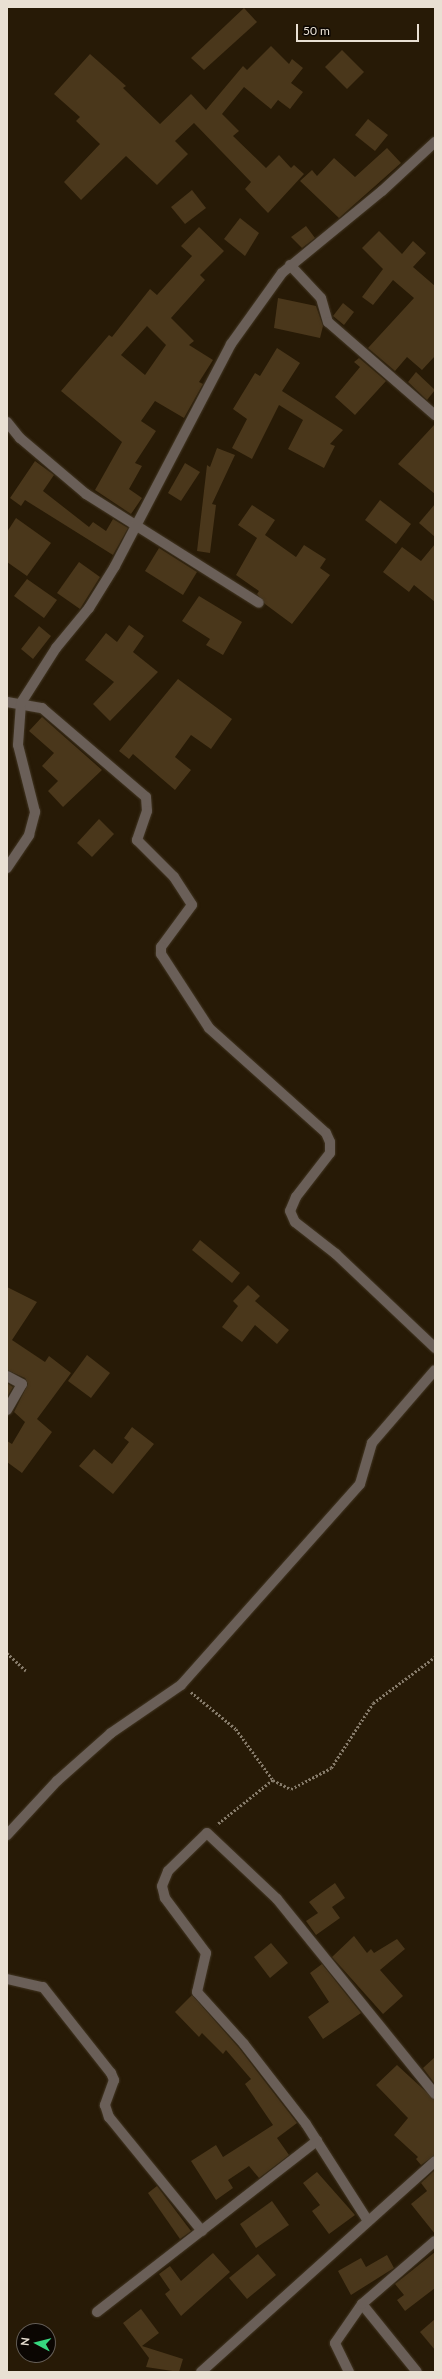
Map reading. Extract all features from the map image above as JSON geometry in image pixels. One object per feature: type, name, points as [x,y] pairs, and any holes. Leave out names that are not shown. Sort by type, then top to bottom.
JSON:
[{"type":"street","points":[[7,868],[29,835],[35,812],[18,746],[21,703],[56,648],[89,608],[136,524],[231,344],[290,265],[382,191],[435,142]]},
{"type":"street","points":[[290,265],[321,298],[328,322],[435,415]]},
{"type":"street","points":[[7,422],[20,438],[86,494],[260,603]]},
{"type":"street","points":[[7,702],[21,703],[42,708],[146,796],[147,811],[137,840],[174,877],[192,905],[161,947],[161,954],[209,1028],[326,1133],[330,1142],[330,1153],[296,1196],[290,1211],[296,1222],[342,1259],[435,1348]]},
{"type":"street","points":[[7,1835],[57,1781],[111,1733],[181,1685],[360,1484],[372,1443],[435,1370]]},
{"type":"street","points":[[7,1376],[22,1384],[7,1410]]},
{"type":"street","points":[[368,2221],[317,2141],[244,2044],[197,1992],[206,1953],[165,1898],[162,1886],[168,1871],[208,1833],[277,1899],[435,2094]]},
{"type":"street","points":[[7,1978],[44,1987],[111,2072],[114,2080],[105,2105],[109,2117],[202,2231]]},
{"type":"street","points":[[97,2312],[317,2141]]},
{"type":"street","points":[[201,2372],[435,2161]]},
{"type":"street","points":[[349,2372],[334,2343],[362,2304],[435,2241]]},
{"type":"street","points":[[362,2304],[417,2372]]},
{"type":"path","points":[[7,1653],[26,1671]]},
{"type":"path","points":[[181,1685],[236,1729],[273,1780],[291,1789],[331,1768],[373,1703],[435,1657]]},
{"type":"path","points":[[208,1833],[273,1780]]},
{"type":"building","points":[[244,8],[257,22],[204,70],[191,58]]},
{"type":"building","points":[[271,46],[289,64],[292,59],[303,68],[291,83],[303,92],[290,109],[278,100],[271,109],[244,87],[222,114],[239,131],[233,136],[266,168],[279,155],[291,168],[294,165],[304,174],[268,213],[245,189],[251,182],[194,123],[175,141],[188,154],[157,185],[126,156],[81,200],[64,182],[100,144],[76,121],[80,117],[54,94],[90,54],[126,86],[123,88],[160,124],[191,94],[206,110],[243,66],[247,70]]},
{"type":"building","points":[[342,50],[364,72],[347,89],[325,67]]},
{"type":"building","points":[[368,119],[388,135],[375,151],[355,135]]},
{"type":"building","points":[[387,148],[401,163],[339,218],[300,181],[312,170],[317,176],[334,158],[355,177]]},
{"type":"building","points":[[192,190],[206,208],[185,224],[171,207]]},
{"type":"building","points":[[240,218],[259,233],[245,256],[224,239]]},
{"type":"building","points":[[306,226],[315,238],[302,248],[291,237]]},
{"type":"building","points":[[199,227],[224,251],[200,275],[205,280],[171,318],[194,341],[189,345],[213,360],[199,382],[203,384],[184,418],[155,401],[141,421],[156,431],[135,463],[142,466],[129,489],[142,498],[131,514],[95,490],[122,442],[61,391],[109,335],[112,337],[150,289],[157,295],[192,256],[181,246]],"holes":[[[147,326],[166,345],[145,375],[121,355]]]},
{"type":"building","points":[[379,231],[402,254],[413,241],[426,253],[413,267],[435,286],[435,356],[422,370],[407,357],[395,371],[368,348],[414,298],[393,280],[373,305],[362,297],[383,269],[362,248]]},
{"type":"building","points":[[278,298],[316,306],[323,326],[320,338],[274,328]]},
{"type":"building","points":[[343,303],[354,312],[344,325],[333,316]]},
{"type":"building","points":[[277,348],[300,363],[282,391],[343,430],[330,444],[335,446],[324,468],[288,449],[303,420],[279,405],[252,459],[232,448],[247,419],[233,409],[255,373],[260,376]]},
{"type":"building","points":[[359,358],[386,381],[355,415],[335,397],[360,367],[354,362]]},
{"type":"building","points":[[416,372],[435,390],[427,400],[408,382]]},
{"type":"building","points":[[435,424],[435,494],[398,464]]},
{"type":"building","points":[[217,448],[235,455],[212,504],[216,505],[210,553],[197,551],[207,465],[210,467]]},
{"type":"building","points":[[35,461],[54,475],[43,491],[89,527],[93,522],[106,531],[113,519],[128,528],[113,555],[25,500],[21,506],[10,498]]},
{"type":"building","points":[[185,463],[200,472],[181,501],[168,493]]},
{"type":"building","points":[[380,500],[411,524],[396,544],[365,520]]},
{"type":"building","points":[[435,504],[435,537],[419,523]]},
{"type":"building","points":[[252,505],[275,520],[265,535],[296,557],[304,545],[326,559],[320,568],[330,575],[292,624],[265,604],[257,594],[259,591],[236,575],[257,538],[238,525]]},
{"type":"building","points":[[16,518],[51,543],[27,576],[7,562],[7,532]]},
{"type":"building","points":[[435,544],[435,602],[414,585],[409,592],[383,572],[402,547],[421,561]]},
{"type":"building","points":[[159,548],[197,572],[183,595],[145,571]]},
{"type":"building","points":[[79,562],[100,577],[80,609],[57,593]]},
{"type":"building","points":[[27,579],[57,600],[44,618],[14,596]]},
{"type":"building","points":[[199,596],[242,622],[223,655],[206,645],[210,639],[182,621]]},
{"type":"building","points":[[129,625],[144,636],[133,652],[158,672],[110,721],[93,704],[114,682],[85,660],[106,633],[117,642]]},
{"type":"building","points":[[39,626],[51,636],[33,659],[21,649]]},
{"type":"building","points":[[178,679],[232,719],[211,749],[191,735],[175,757],[191,770],[175,790],[133,754],[129,759],[119,751]]},
{"type":"building","points":[[42,717],[102,770],[63,807],[48,791],[58,781],[42,766],[54,753],[29,731]]},
{"type":"building","points":[[99,819],[114,834],[92,857],[77,843]]},
{"type":"building","points":[[200,1240],[240,1273],[232,1283],[192,1250]]},
{"type":"building","points":[[248,1285],[260,1296],[255,1301],[289,1330],[277,1344],[255,1325],[242,1342],[222,1327],[238,1306],[233,1301]]},
{"type":"building","points":[[7,1287],[37,1302],[12,1340],[45,1362],[49,1356],[71,1373],[37,1419],[52,1432],[22,1473],[7,1462],[7,1441],[12,1444],[25,1422],[14,1412],[28,1384],[25,1378],[7,1370]]},
{"type":"building","points":[[87,1355],[110,1373],[91,1398],[68,1381]]},
{"type":"building","points":[[7,1383],[13,1387],[7,1397]]},
{"type":"building","points":[[132,1427],[154,1444],[113,1494],[79,1466],[94,1449],[112,1464],[129,1442],[124,1438]]},
{"type":"building","points":[[335,1883],[345,1898],[332,1907],[340,1918],[316,1935],[306,1921],[318,1913],[309,1902]]},
{"type":"building","points":[[354,1936],[367,1953],[371,1949],[374,1953],[397,1939],[405,1949],[380,1970],[403,1996],[383,2014],[332,1957]]},
{"type":"building","points":[[271,1943],[288,1963],[270,1978],[254,1957]]},
{"type":"building","points":[[322,1964],[361,2013],[323,2039],[308,2017],[329,2002],[310,1973]]},
{"type":"building","points":[[192,1995],[239,2048],[297,2123],[277,2138],[289,2155],[259,2178],[249,2166],[228,2180],[233,2188],[216,2200],[191,2161],[216,2145],[223,2157],[273,2125],[245,2084],[251,2079],[226,2050],[223,2054],[202,2033],[199,2037],[175,2012]]},
{"type":"building","points":[[435,2057],[435,2084],[423,2068]]},
{"type":"building","points":[[397,2065],[435,2100],[435,2155],[421,2165],[416,2159],[418,2157],[394,2135],[408,2118],[376,2085]]},
{"type":"building","points":[[435,2170],[435,2234],[411,2204],[427,2191],[421,2183]]},
{"type":"building","points":[[317,2172],[355,2215],[329,2234],[312,2211],[320,2205],[303,2183]]},
{"type":"building","points":[[157,2186],[191,2231],[180,2239],[148,2193]]},
{"type":"building","points":[[272,2201],[289,2225],[256,2248],[240,2224]]},
{"type":"building","points":[[435,2252],[435,2288],[405,2311],[397,2300],[404,2295],[395,2284]]},
{"type":"building","points":[[213,2253],[230,2272],[181,2316],[165,2294],[170,2290],[159,2274],[170,2266],[181,2281]]},
{"type":"building","points":[[258,2254],[276,2275],[247,2299],[229,2278]]},
{"type":"building","points":[[387,2255],[394,2268],[351,2295],[338,2271],[361,2258],[366,2267]]},
{"type":"building","points":[[141,2309],[159,2333],[142,2346],[183,2359],[179,2372],[146,2367],[149,2358],[123,2323]]},
{"type":"building","points":[[435,2319],[435,2350],[420,2332]]}]
